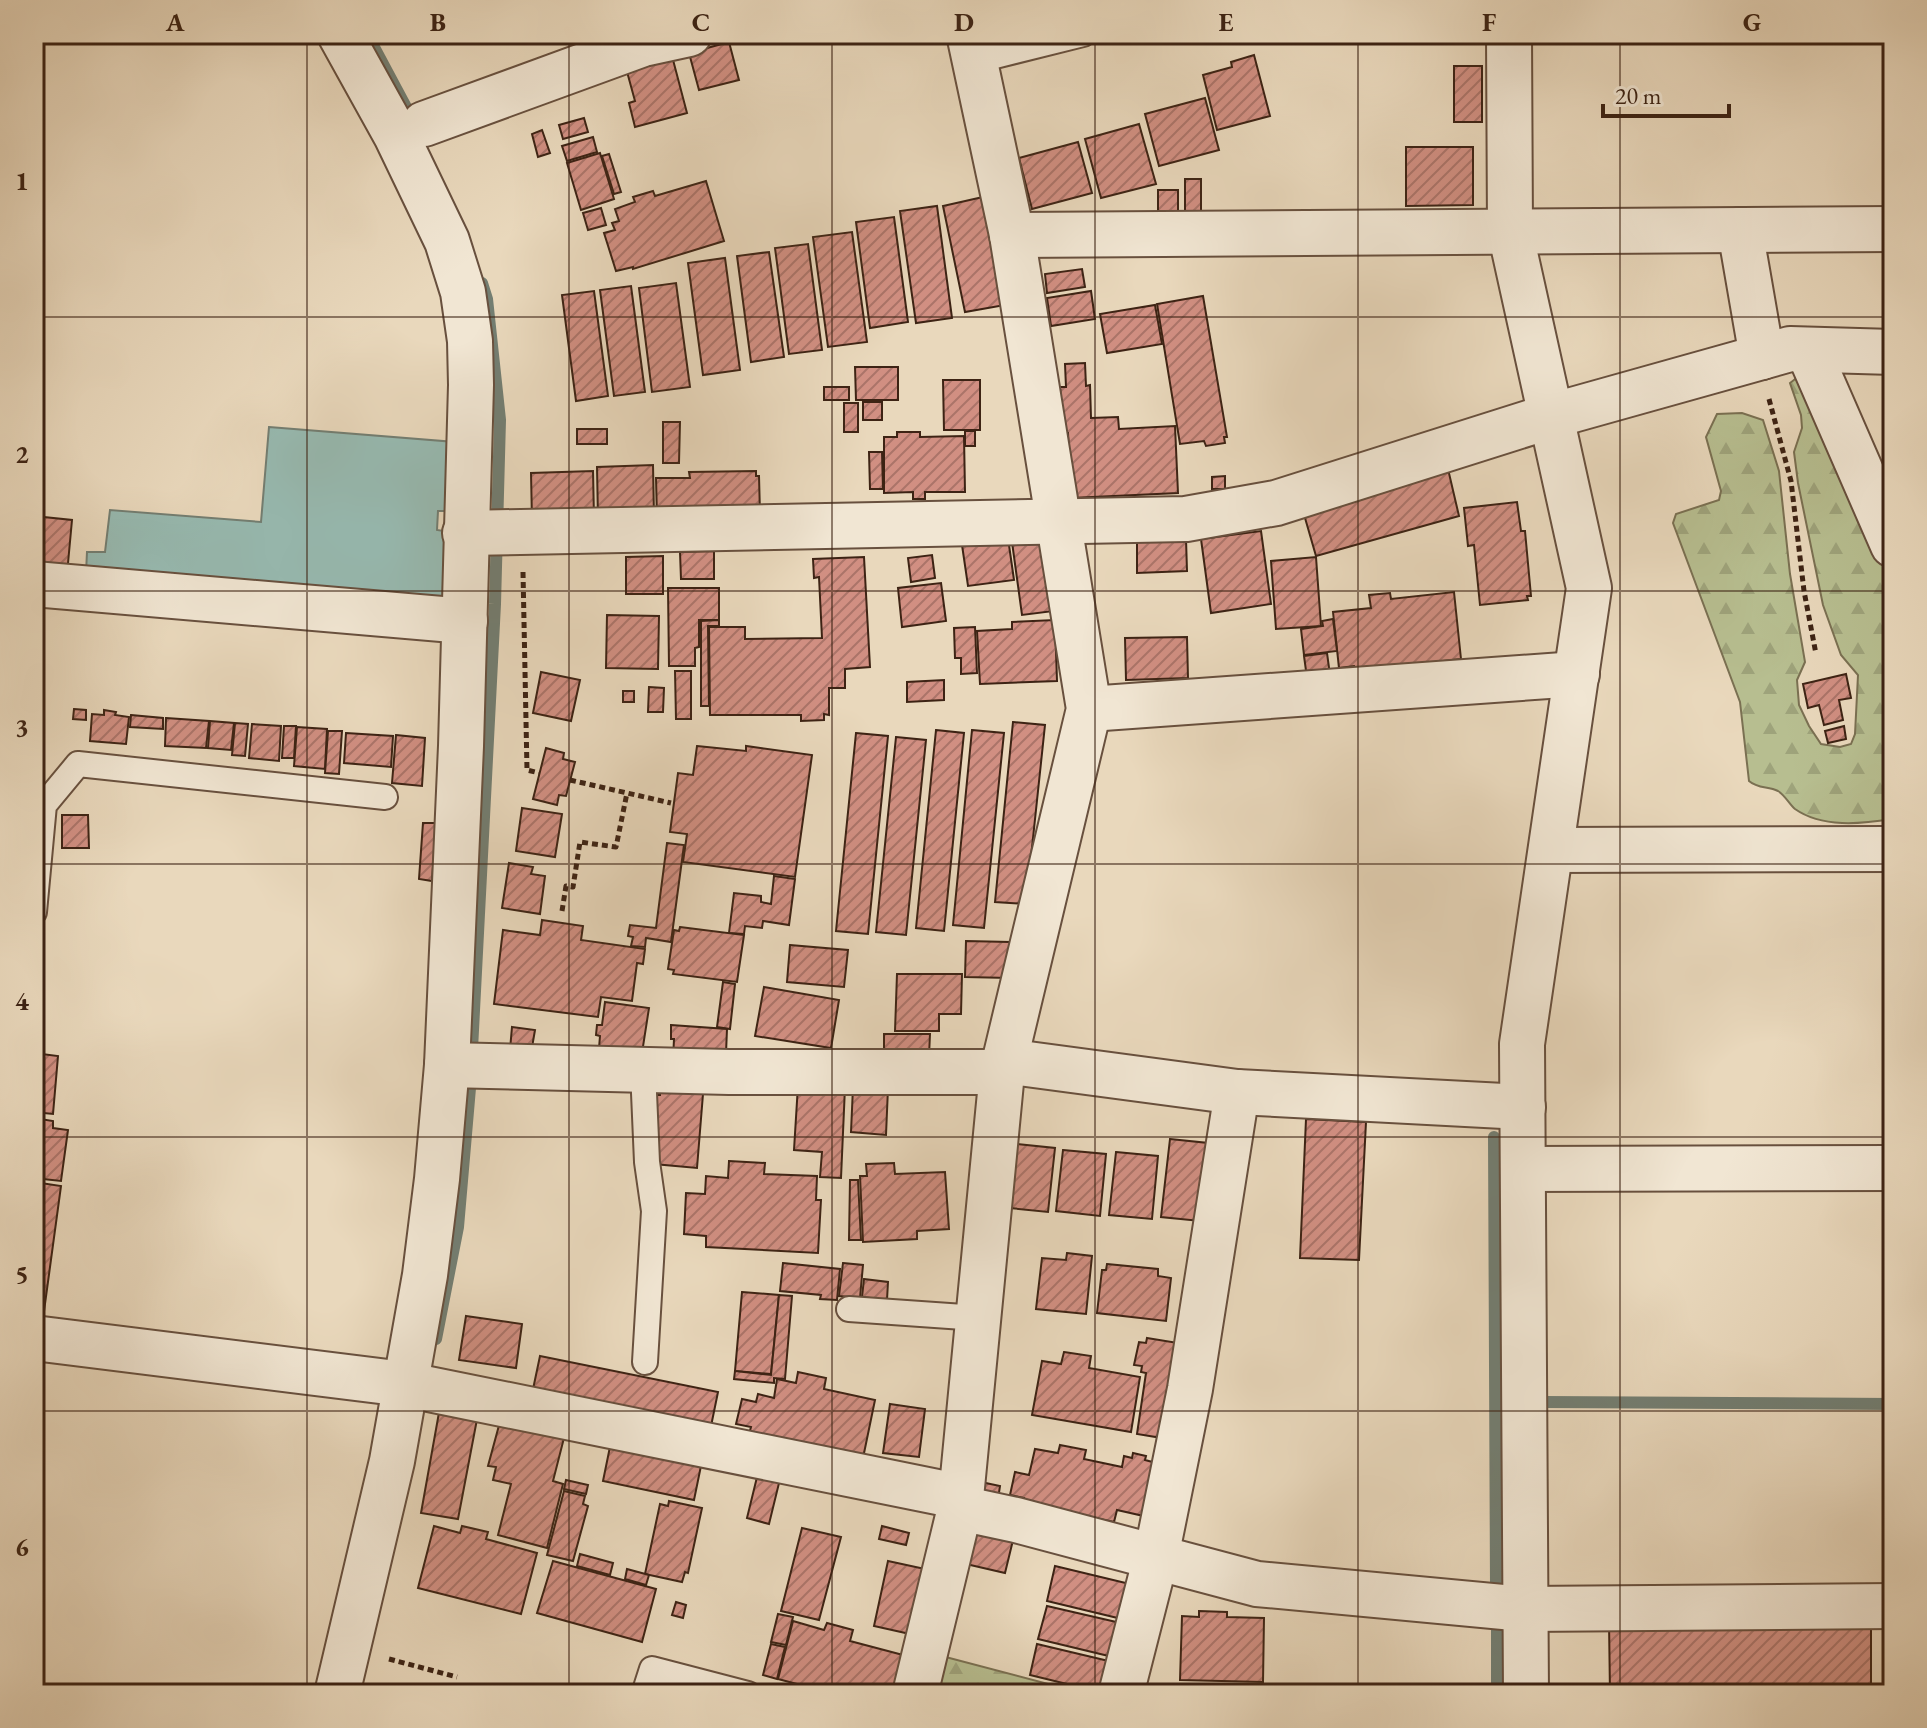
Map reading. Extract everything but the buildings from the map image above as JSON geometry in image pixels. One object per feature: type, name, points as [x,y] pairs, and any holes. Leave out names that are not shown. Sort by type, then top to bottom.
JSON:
[{"type":"street","points":[[337,1694],[392,1461],[418,1387],[425,1275],[437,1179],[462,1066],[465,621],[493,534],[471,385],[470,341],[463,292],[447,241],[428,201],[396,135],[340,34]]},
{"type":"street","points":[[424,124],[643,44],[689,34]]},
{"type":"street","points":[[1509,34],[1510,231],[1589,588],[1522,1044],[1526,1694]]},
{"type":"street","points":[[915,1694],[961,1503],[1003,1067],[1089,709],[1012,235],[972,48]]},
{"type":"street","points":[[1012,235],[1893,229]]},
{"type":"street","points":[[1740,230],[1760,357]]},
{"type":"street","points":[[493,534],[1186,519],[1276,503],[1551,416],[1790,349],[1893,352]]},
{"type":"street","points":[[1808,350],[1893,545]]},
{"type":"street","points":[[34,584],[465,621]]},
{"type":"street","points":[[1089,709],[1577,674]]},
{"type":"street","points":[[1552,850],[1893,849]]},
{"type":"street","points":[[462,1066],[643,1070],[1003,1067],[1237,1092],[1523,1107]]},
{"type":"street","points":[[1121,1694],[1156,1557],[1190,1389],[1237,1092]]},
{"type":"street","points":[[1523,1169],[1893,1168]]},
{"type":"street","points":[[34,1338],[418,1387],[961,1503],[1257,1584],[1525,1609],[1893,1606]]},
{"type":"lane","points":[[972,48],[1083,34]]},
{"type":"lane","points":[[34,912],[44,805],[78,764],[385,797]]},
{"type":"lane","points":[[643,1070],[647,1162],[654,1211],[645,1362]]},
{"type":"lane","points":[[849,1309],[978,1318]]},
{"type":"lane","points":[[644,1694],[652,1669],[748,1694]]},
{"type":"path","points":[[1760,357],[1791,481],[1804,591],[1816,654]]},
{"type":"path","points":[[493,534],[527,770],[539,773]]},
{"type":"path","points":[[570,780],[671,803]]},
{"type":"path","points":[[562,911],[566,886],[573,887],[580,842],[616,847],[627,793]]},
{"type":"path","points":[[380,1656],[457,1677]]},
{"type":"green space","points":[[1803,373],[1823,409],[1893,587],[1892,819],[1855,823],[1817,819],[1795,809],[1778,791],[1749,781],[1740,702],[1673,523],[1676,514],[1719,500],[1721,491],[1706,437],[1717,414],[1742,413],[1763,420],[1779,471],[1790,574],[1805,662],[1797,680],[1799,705],[1821,744],[1840,747],[1851,744],[1855,734],[1858,675],[1841,655],[1823,605],[1798,483],[1794,452],[1802,428],[1801,415],[1790,383]]},
{"type":"green space","points":[[938,1655],[1086,1694],[927,1694]]},
{"type":"water","points":[[269,427],[455,442],[451,511],[438,511],[437,530],[450,532],[446,601],[86,573],[87,552],[105,552],[110,510],[261,522]]},
{"type":"waterway","points":[[367,34],[414,122]]},
{"type":"waterway","points":[[436,1339],[458,1227],[470,1088],[495,604],[500,420],[487,299],[482,283]]},
{"type":"waterway","points":[[1494,1137],[1496,1588]]},
{"type":"waterway","points":[[1543,1402],[1893,1404]]},
{"type":"waterway","points":[[1497,1623],[1497,1694]]}]
